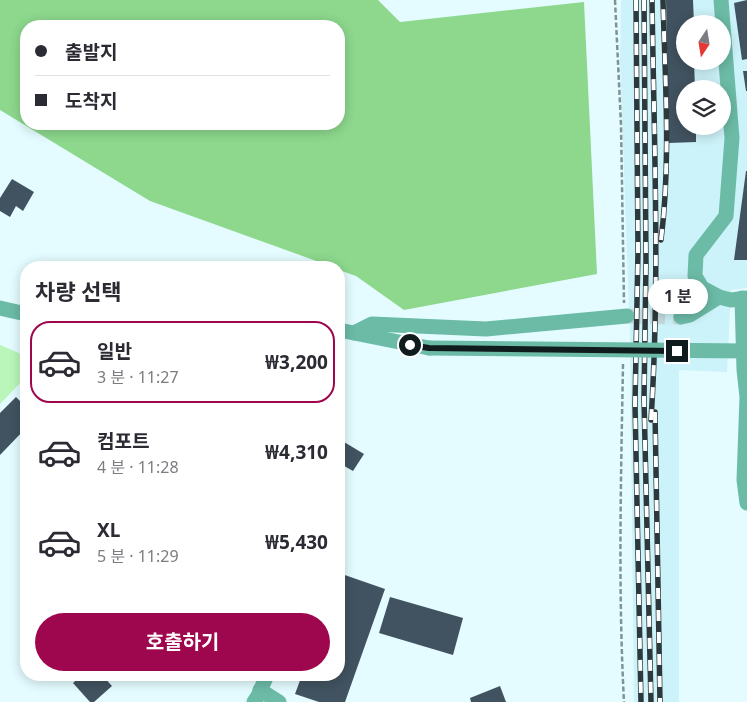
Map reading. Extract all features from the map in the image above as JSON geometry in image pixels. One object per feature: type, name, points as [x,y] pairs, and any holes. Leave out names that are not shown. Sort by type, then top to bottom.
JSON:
[{"type":"street","points":[[721,0],[732,138],[726,216],[696,255],[695,276],[702,288],[719,297],[731,300],[745,298],[744,370],[747,397],[744,480],[747,503]]},
{"type":"street","points":[[681,317],[690,315],[719,297]]},
{"type":"street","points":[[2,309],[20,313]]},
{"type":"street","points":[[354,333],[372,324],[486,329],[627,316]]},
{"type":"street","points":[[345,331],[429,348],[747,351]]},
{"type":"street","points":[[263,681],[257,696],[279,702]]},
{"type":"shaded area","points":[[621,0],[747,0],[747,288],[731,290],[727,372],[679,370],[679,702],[634,702],[630,338],[620,61]]},
{"type":"green space","points":[[0,0],[378,0],[400,22],[584,2],[597,274],[404,310],[356,276],[345,272],[345,261],[316,261],[150,201],[33,130],[345,130],[345,20],[20,20],[20,122],[0,110]]},
{"type":"green space","points":[[0,345],[20,353],[20,383],[0,404]]},
{"type":"building","points":[[666,0],[693,0],[694,15],[676,15],[676,70],[694,70],[695,80],[676,80],[676,135],[696,135],[696,142],[669,143]]},
{"type":"building","points":[[747,0],[747,59],[742,60],[734,3]]},
{"type":"building","points":[[743,71],[747,71],[747,91],[746,91]]},
{"type":"building","points":[[746,171],[747,260],[734,260]]},
{"type":"building","points":[[12,179],[34,192],[23,211],[16,206],[10,217],[0,211],[0,198]]},
{"type":"building","points":[[16,397],[20,401],[20,434],[0,455],[0,413]]},
{"type":"building","points":[[345,443],[364,454],[353,471],[345,466]]},
{"type":"building","points":[[345,575],[385,589],[345,702],[319,702],[295,694],[300,681],[345,681]]},
{"type":"building","points":[[390,597],[463,618],[453,655],[379,633]]},
{"type":"building","points":[[75,681],[107,681],[112,686],[94,702],[90,702],[73,683]]},
{"type":"building","points":[[500,686],[506,702],[471,702],[470,698]]},
{"type":"tunnel","points":[[627,316],[681,317]]},
{"type":"railway","points":[[636,0],[638,251],[635,404],[641,702]]},
{"type":"railway","points":[[644,0],[646,263],[644,399],[651,702]]},
{"type":"railway","points":[[651,420],[656,262],[652,0]]},
{"type":"railway","points":[[661,240],[667,150],[663,0]]},
{"type":"railway","points":[[655,412],[660,702]]},
{"type":"route","points":[[410,345],[429,348],[677,351]]}]
